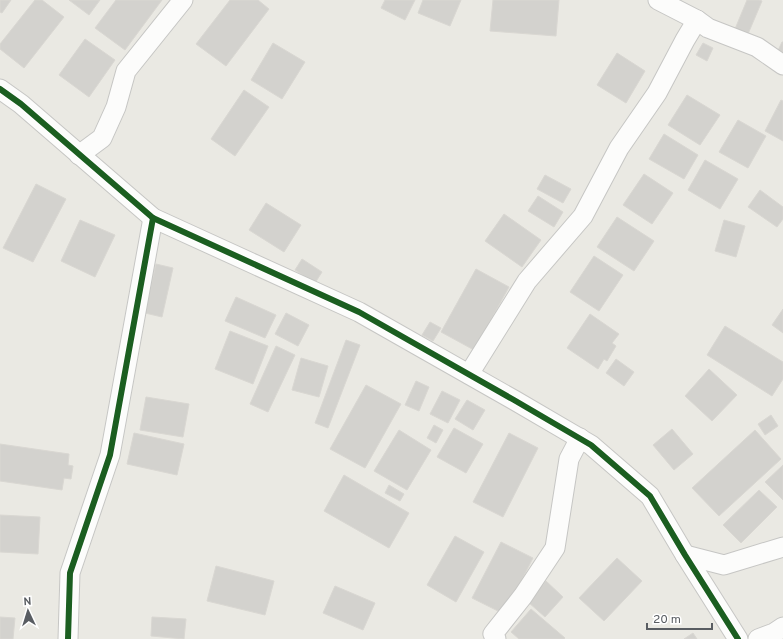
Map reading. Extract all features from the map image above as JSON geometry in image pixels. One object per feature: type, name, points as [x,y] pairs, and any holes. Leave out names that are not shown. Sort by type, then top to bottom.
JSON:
[{"type":"street","points":[[79,155],[102,138],[116,107],[126,71],[183,0]]},
{"type":"street","points":[[658,0],[697,20],[708,28],[757,47],[783,65]]},
{"type":"street","points":[[468,374],[527,281],[583,216],[619,148],[657,93],[697,20]]},
{"type":"street","points":[[0,89],[22,104],[153,218],[359,312],[591,445],[650,496],[738,639]]},
{"type":"street","points":[[68,639],[70,573],[110,455],[153,218]]},
{"type":"street","points":[[496,639],[493,634],[523,596],[555,548],[569,459],[580,438]]},
{"type":"street","points":[[685,555],[724,565],[783,547]]},
{"type":"street","points":[[758,639],[774,634],[783,627]]},
{"type":"building","points":[[0,0],[11,0],[2,13],[0,12]]},
{"type":"building","points":[[35,0],[42,0],[64,17],[24,68],[0,49],[0,44]]},
{"type":"building","points":[[69,0],[100,0],[89,15]]},
{"type":"building","points":[[116,0],[162,0],[125,50],[95,28]]},
{"type":"building","points":[[230,0],[258,0],[269,9],[226,66],[196,44]]},
{"type":"building","points":[[385,0],[415,0],[405,20],[381,8]]},
{"type":"building","points":[[423,0],[461,0],[450,26],[418,13]]},
{"type":"building","points":[[493,0],[559,0],[556,36],[490,31]]},
{"type":"building","points":[[747,0],[762,1],[748,34],[735,29]]},
{"type":"building","points":[[85,39],[115,60],[89,97],[59,75]]},
{"type":"building","points":[[783,42],[783,61],[775,57]]},
{"type":"building","points":[[273,43],[305,62],[282,99],[251,80]]},
{"type":"building","points":[[703,43],[713,48],[707,61],[696,55]]},
{"type":"building","points":[[617,53],[645,71],[626,103],[597,85]]},
{"type":"building","points":[[244,90],[269,107],[235,156],[211,139]]},
{"type":"building","points":[[687,95],[720,115],[700,145],[668,125]]},
{"type":"building","points":[[781,100],[783,101],[783,141],[765,131]]},
{"type":"building","points":[[738,120],[766,136],[748,168],[719,152]]},
{"type":"building","points":[[664,134],[698,155],[684,179],[649,159]]},
{"type":"building","points":[[705,160],[738,179],[720,209],[688,190]]},
{"type":"building","points":[[644,174],[673,193],[652,224],[623,205]]},
{"type":"building","points":[[545,175],[571,189],[563,203],[537,189]]},
{"type":"building","points":[[36,184],[66,199],[33,262],[3,248]]},
{"type":"building","points":[[760,190],[783,207],[783,219],[777,227],[748,207]]},
{"type":"building","points":[[538,196],[563,212],[554,227],[528,211]]},
{"type":"building","points":[[266,203],[301,225],[284,252],[249,230]]},
{"type":"building","points":[[504,214],[541,240],[522,267],[485,241]]},
{"type":"building","points":[[617,217],[654,241],[634,271],[597,247]]},
{"type":"building","points":[[80,220],[115,235],[95,277],[61,261]]},
{"type":"building","points":[[724,220],[745,226],[736,257],[715,251]]},
{"type":"building","points":[[594,256],[623,275],[599,311],[570,292]]},
{"type":"building","points":[[302,259],[322,272],[315,283],[295,270]]},
{"type":"building","points":[[156,264],[173,268],[162,317],[145,313]]},
{"type":"building","points":[[476,269],[509,287],[474,350],[441,332]]},
{"type":"building","points":[[236,297],[276,315],[265,338],[225,321]]},
{"type":"building","points":[[783,309],[783,333],[772,325]]},
{"type":"building","points":[[286,313],[309,325],[298,346],[275,334]]},
{"type":"building","points":[[590,314],[619,334],[612,343],[616,346],[607,361],[604,359],[598,369],[567,348]]},
{"type":"building","points":[[430,322],[441,328],[433,341],[422,335]]},
{"type":"building","points":[[725,326],[783,362],[783,379],[772,396],[707,355]]},
{"type":"building","points":[[230,331],[268,346],[253,384],[215,369]]},
{"type":"building","points":[[346,340],[360,345],[328,428],[315,423]]},
{"type":"building","points":[[276,346],[295,355],[268,412],[250,404]]},
{"type":"building","points":[[301,358],[328,366],[319,397],[292,390]]},
{"type":"building","points":[[616,359],[634,372],[624,386],[606,373]]},
{"type":"building","points":[[709,369],[737,395],[712,421],[685,396]]},
{"type":"building","points":[[416,381],[429,387],[419,411],[405,405]]},
{"type":"building","points":[[366,385],[401,404],[365,468],[330,449]]},
{"type":"building","points":[[442,391],[460,400],[448,423],[430,414]]},
{"type":"building","points":[[146,397],[189,404],[183,437],[140,430]]},
{"type":"building","points":[[467,400],[485,410],[473,430],[455,419]]},
{"type":"building","points":[[771,415],[778,426],[765,435],[758,424]]},
{"type":"building","points":[[434,425],[443,430],[436,443],[427,438]]},
{"type":"building","points":[[454,428],[483,444],[466,473],[437,457]]},
{"type":"building","points":[[672,429],[693,454],[674,470],[653,445]]},
{"type":"building","points":[[399,430],[431,450],[407,490],[374,471]]},
{"type":"building","points":[[755,430],[781,459],[719,516],[692,488]]},
{"type":"building","points":[[134,433],[184,444],[177,475],[127,464]]},
{"type":"building","points":[[509,433],[538,448],[503,517],[473,502]]},
{"type":"building","points":[[0,444],[69,454],[68,465],[73,466],[71,479],[64,478],[62,490],[0,481]]},
{"type":"building","points":[[783,465],[783,500],[765,482]]},
{"type":"building","points":[[344,475],[409,513],[389,548],[324,511]]},
{"type":"building","points":[[389,485],[404,494],[400,501],[385,493]]},
{"type":"building","points":[[759,490],[777,507],[741,543],[723,525]]},
{"type":"building","points":[[0,515],[40,517],[38,554],[0,552]]},
{"type":"building","points":[[455,536],[484,552],[456,602],[427,585]]},
{"type":"building","points":[[501,542],[533,558],[504,614],[472,598]]},
{"type":"building","points":[[617,558],[642,581],[604,621],[579,598]]},
{"type":"building","points":[[216,566],[274,581],[265,615],[207,601]]},
{"type":"building","points":[[546,581],[563,597],[545,617],[528,602]]},
{"type":"building","points":[[335,586],[375,603],[363,630],[323,613]]},
{"type":"building","points":[[531,609],[565,638],[519,639],[511,632]]},
{"type":"building","points":[[0,617],[15,618],[13,639],[0,639]]},
{"type":"building","points":[[152,617],[186,619],[184,639],[151,636]]},
{"type":"building","points":[[693,633],[697,639],[684,639]]},
{"type":"cycle path","points":[[0,89],[21,104],[153,218],[359,312],[591,445],[650,496],[738,639]]},
{"type":"cycle path","points":[[68,639],[70,573],[110,455],[153,218]]}]
